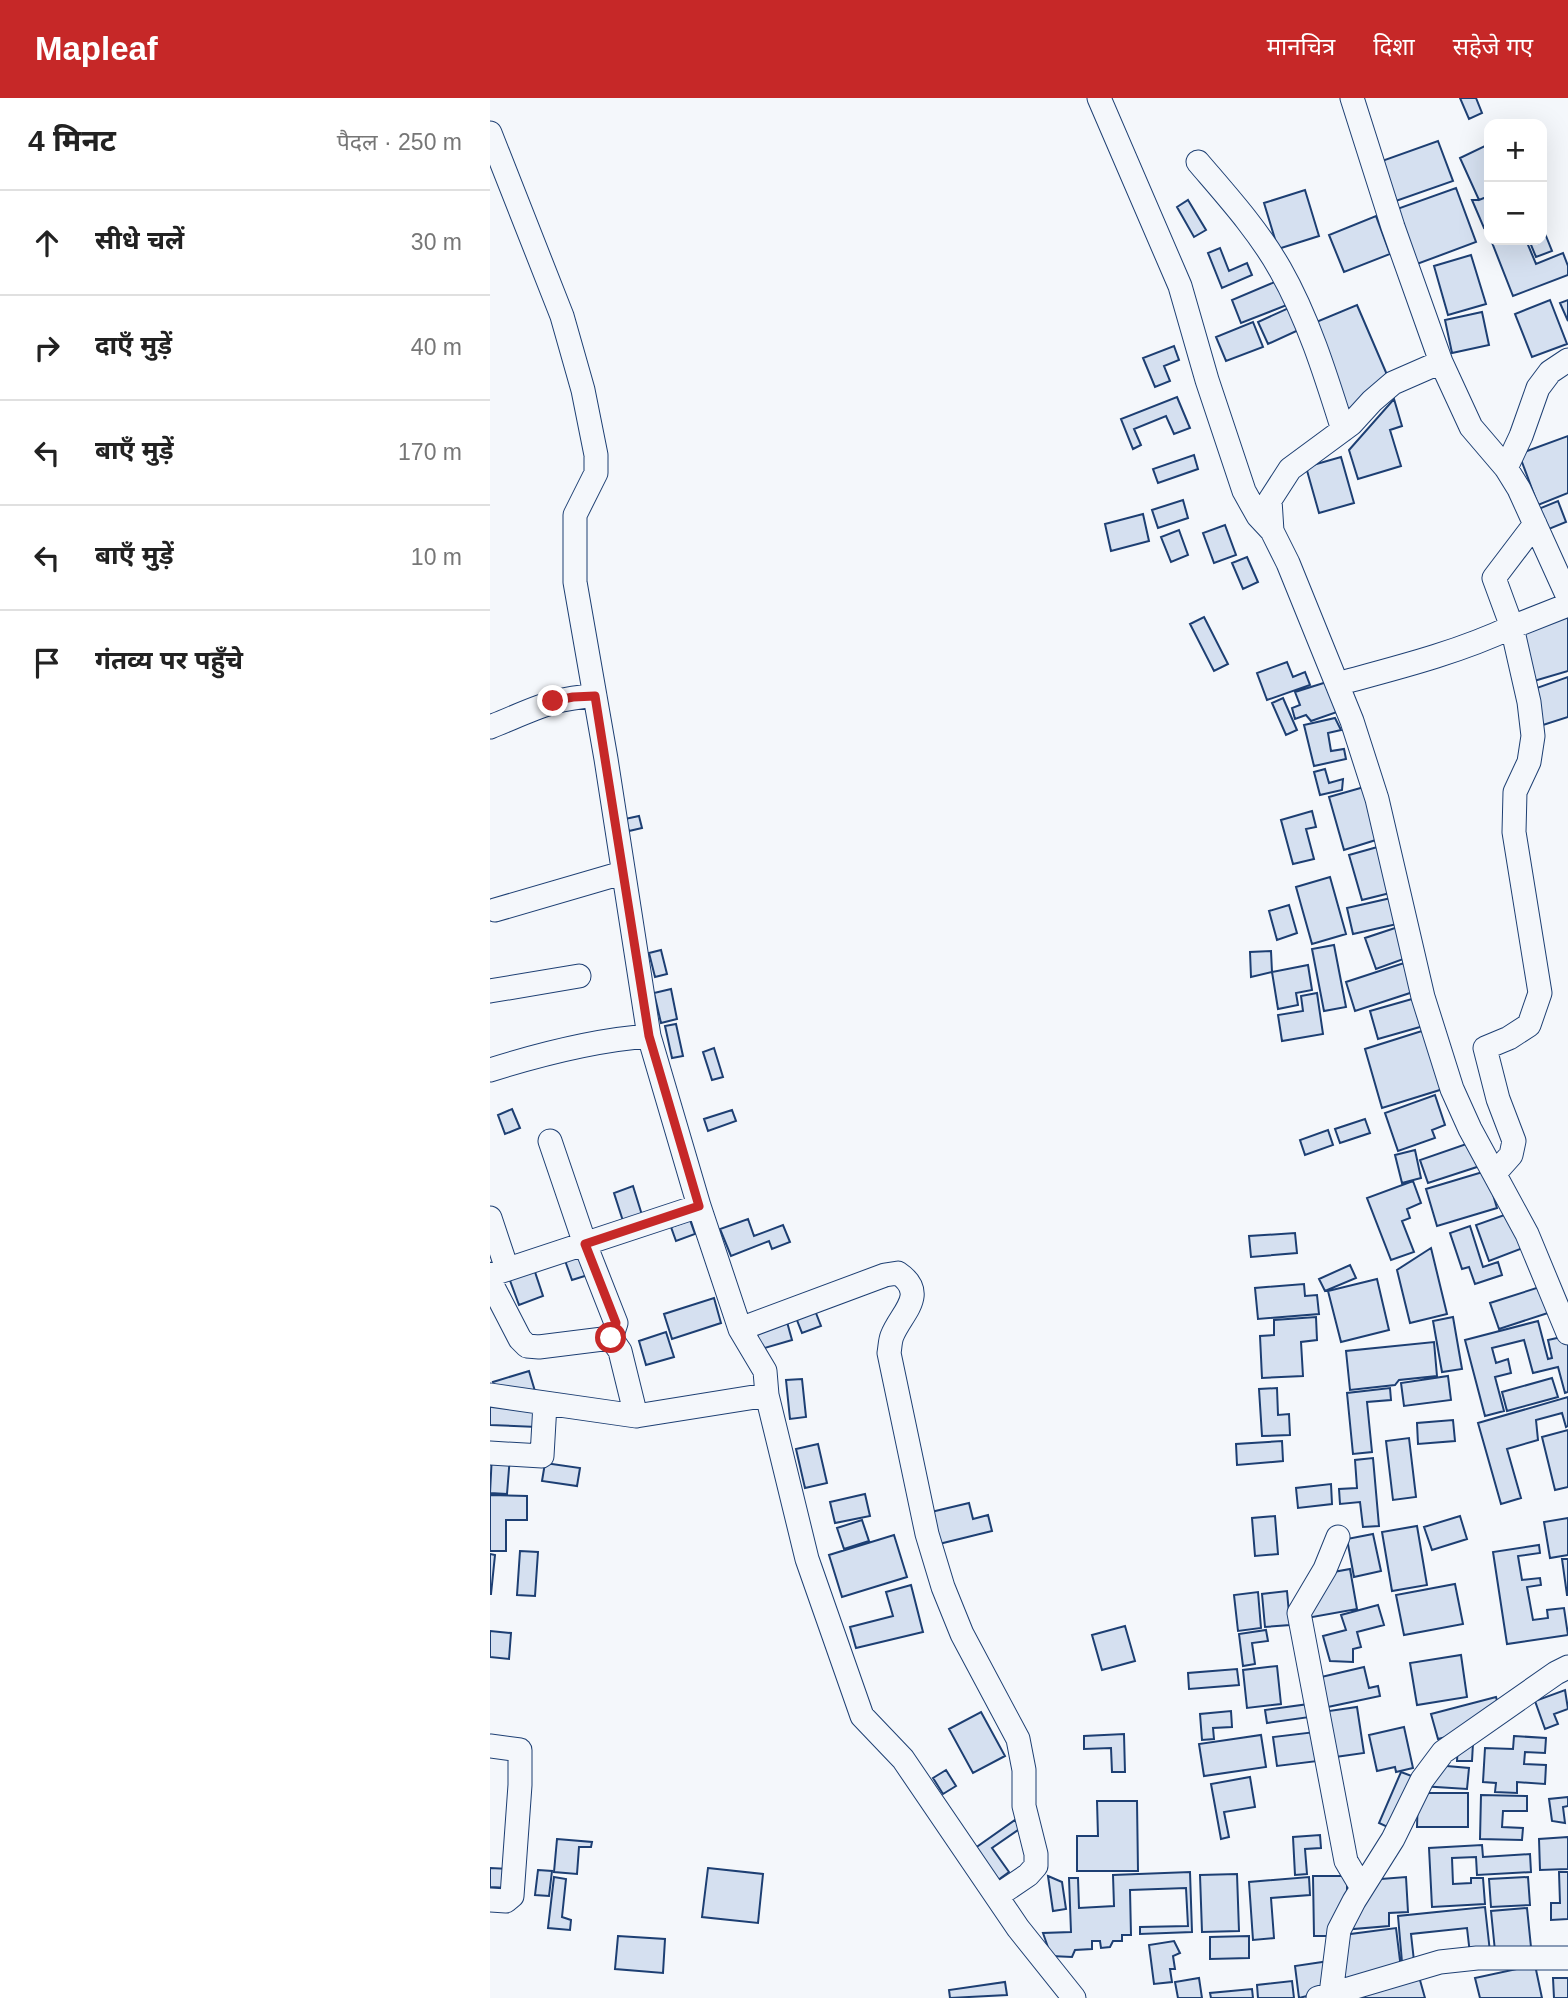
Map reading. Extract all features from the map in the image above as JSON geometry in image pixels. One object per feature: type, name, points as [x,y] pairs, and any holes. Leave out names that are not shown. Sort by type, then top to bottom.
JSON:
[{"type":"street","points":[[1099,98],[1180,286],[1207,380],[1244,491],[1258,516],[1272,531],[1288,563],[1352,721],[1377,799],[1403,919],[1436,1043],[1452,1089],[1470,1129],[1527,1234],[1568,1333]]},
{"type":"street","points":[[1337,684],[1412,663],[1492,636],[1567,596],[1506,468],[1471,427],[1441,362],[1393,227],[1352,98]]},
{"type":"street","points":[[490,133],[562,316],[583,390],[596,454],[596,473],[575,515],[575,582],[649,1036],[699,1206],[740,1329],[765,1371],[767,1395],[807,1559],[862,1716],[904,1759],[1018,1928],[1074,1998]]},
{"type":"street","points":[[1198,162],[1236,205],[1280,269],[1325,373],[1343,430]]},
{"type":"street","points":[[1506,468],[1538,388],[1550,372],[1568,360]]},
{"type":"street","points":[[1272,531],[1270,500],[1290,469],[1343,430],[1393,383],[1441,362]]},
{"type":"street","points":[[1495,1174],[1511,1155],[1514,1141],[1498,1099],[1485,1048],[1509,1038],[1529,1025],[1540,993],[1514,832],[1516,792],[1529,762],[1533,736],[1512,627],[1494,578],[1535,524]]},
{"type":"street","points":[[490,727],[553,701],[595,696]]},
{"type":"street","points":[[495,910],[622,873]]},
{"type":"street","points":[[490,990],[579,976]]},
{"type":"street","points":[[490,1070],[616,1038],[649,1036]]},
{"type":"street","points":[[550,1141],[585,1244],[616,1323],[611,1338]]},
{"type":"street","points":[[496,1275],[699,1206]]},
{"type":"street","points":[[490,1217],[496,1275],[520,1339],[527,1346],[539,1347],[611,1338]]},
{"type":"street","points":[[740,1329],[885,1275],[898,1273],[908,1280],[911,1286],[912,1298],[891,1337],[889,1353],[927,1534],[943,1587],[962,1634],[1018,1739],[1024,1770],[1024,1806],[1036,1854],[1036,1866],[1028,1875],[997,1896]]},
{"type":"street","points":[[611,1338],[620,1351],[636,1416]]},
{"type":"street","points":[[490,1395],[636,1416],[767,1395]]},
{"type":"street","points":[[490,1453],[542,1456],[545,1404]]},
{"type":"street","points":[[1338,1537],[1325,1569],[1299,1613],[1346,1861],[1363,1888]]},
{"type":"street","points":[[1568,1667],[1443,1752],[1422,1780],[1393,1839],[1339,1930],[1325,1996],[1440,1962],[1477,1958],[1568,1958]]},
{"type":"street","points":[[490,1745],[520,1750],[512,1896],[506,1901],[490,1900]]},
{"type":"building","points":[[1460,98],[1476,98],[1482,113],[1469,119]]},
{"type":"building","points":[[1438,141],[1453,181],[1393,202],[1379,162]]},
{"type":"building","points":[[1484,146],[1484,198],[1479,200],[1460,158]]},
{"type":"building","points":[[1456,188],[1476,242],[1417,264],[1397,209]]},
{"type":"building","points":[[1305,190],[1319,236],[1278,249],[1264,203]]},
{"type":"building","points":[[1484,198],[1484,228],[1472,200]]},
{"type":"building","points":[[1188,200],[1206,230],[1194,237],[1177,207]]},
{"type":"building","points":[[1376,216],[1390,254],[1344,272],[1329,235]]},
{"type":"building","points":[[1547,238],[1552,251],[1536,257],[1531,245],[1547,245]]},
{"type":"building","points":[[1493,245],[1528,245],[1536,264],[1563,253],[1568,275],[1513,296]]},
{"type":"building","points":[[1220,248],[1229,271],[1247,263],[1252,275],[1222,288],[1208,253]]},
{"type":"building","points":[[1471,255],[1486,304],[1448,315],[1434,266]]},
{"type":"building","points":[[1282,279],[1292,303],[1241,323],[1232,300]]},
{"type":"building","points":[[1550,300],[1567,344],[1532,357],[1515,314]]},
{"type":"building","points":[[1568,300],[1568,321],[1560,303]]},
{"type":"building","points":[[1357,305],[1388,377],[1346,412],[1309,325]]},
{"type":"building","points":[[1293,306],[1303,328],[1268,344],[1258,322]]},
{"type":"building","points":[[1482,312],[1489,345],[1452,353],[1445,320]]},
{"type":"building","points":[[1253,322],[1263,347],[1226,361],[1216,337]]},
{"type":"building","points":[[1174,346],[1179,360],[1164,366],[1170,381],[1155,387],[1143,358]]},
{"type":"building","points":[[1177,397],[1190,428],[1174,434],[1166,416],[1134,429],[1141,445],[1133,449],[1121,419]]},
{"type":"building","points":[[1394,399],[1402,426],[1390,430],[1401,466],[1358,479],[1349,450]]},
{"type":"building","points":[[1568,436],[1568,493],[1538,505],[1519,454]]},
{"type":"building","points":[[1194,455],[1198,469],[1158,483],[1153,469]]},
{"type":"building","points":[[1341,457],[1354,503],[1319,513],[1306,467]]},
{"type":"building","points":[[1183,500],[1188,518],[1158,528],[1152,510]]},
{"type":"building","points":[[1558,501],[1566,522],[1544,531],[1536,510]]},
{"type":"building","points":[[1143,514],[1149,541],[1111,551],[1105,524]]},
{"type":"building","points":[[1225,525],[1236,555],[1214,563],[1203,533]]},
{"type":"building","points":[[1179,530],[1188,555],[1171,562],[1161,537]]},
{"type":"building","points":[[1247,557],[1258,582],[1243,589],[1232,563]]},
{"type":"building","points":[[1568,611],[1568,671],[1534,681],[1517,629]]},
{"type":"building","points":[[1204,617],[1228,664],[1214,671],[1190,624]]},
{"type":"building","points":[[1287,662],[1293,677],[1305,672],[1310,685],[1267,700],[1257,673]]},
{"type":"building","points":[[1568,677],[1568,717],[1543,725],[1531,690]]},
{"type":"building","points":[[1330,681],[1340,711],[1311,721],[1306,715],[1295,719],[1292,708],[1300,705],[1295,692]]},
{"type":"building","points":[[1283,698],[1297,730],[1286,735],[1272,703]]},
{"type":"building","points":[[1335,718],[1341,730],[1328,733],[1331,751],[1344,749],[1346,759],[1314,766],[1304,725]]},
{"type":"building","points":[[1325,769],[1329,783],[1343,779],[1342,790],[1320,795],[1314,772]]},
{"type":"building","points":[[1364,787],[1379,839],[1344,850],[1329,797]]},
{"type":"building","points":[[1312,811],[1316,827],[1306,829],[1314,859],[1293,864],[1281,820]]},
{"type":"building","points":[[639,816],[642,828],[629,831],[625,819]]},
{"type":"building","points":[[1381,846],[1394,892],[1362,900],[1349,855]]},
{"type":"building","points":[[1330,877],[1346,934],[1312,944],[1296,887]]},
{"type":"building","points":[[1391,898],[1397,924],[1353,934],[1347,908]]},
{"type":"building","points":[[1289,905],[1297,933],[1277,940],[1269,911]]},
{"type":"building","points":[[1398,927],[1409,957],[1376,969],[1365,938]]},
{"type":"building","points":[[1334,945],[1346,1007],[1324,1011],[1312,949]]},
{"type":"building","points":[[661,950],[667,974],[655,977],[649,953]]},
{"type":"building","points":[[1271,951],[1272,972],[1251,977],[1250,952]]},
{"type":"building","points":[[1404,963],[1413,992],[1355,1011],[1346,982]]},
{"type":"building","points":[[1308,965],[1312,990],[1296,993],[1298,1005],[1278,1009],[1272,972]]},
{"type":"building","points":[[671,989],[677,1019],[661,1023],[654,993]]},
{"type":"building","points":[[1317,993],[1323,1034],[1282,1041],[1278,1015],[1303,1011],[1301,996]]},
{"type":"building","points":[[1419,997],[1427,1025],[1378,1039],[1370,1011]]},
{"type":"building","points":[[676,1024],[683,1056],[672,1058],[665,1026]]},
{"type":"building","points":[[1425,1030],[1443,1089],[1382,1108],[1365,1049]]},
{"type":"building","points":[[714,1048],[723,1077],[712,1080],[703,1052]]},
{"type":"building","points":[[1435,1095],[1445,1125],[1432,1130],[1435,1138],[1398,1151],[1385,1113]]},
{"type":"building","points":[[512,1109],[520,1128],[505,1134],[498,1115]]},
{"type":"building","points":[[732,1110],[736,1121],[708,1131],[704,1119]]},
{"type":"building","points":[[1365,1119],[1370,1133],[1340,1143],[1335,1129]]},
{"type":"building","points":[[1328,1130],[1333,1145],[1305,1155],[1300,1140]]},
{"type":"building","points":[[1475,1141],[1483,1165],[1428,1183],[1420,1160]]},
{"type":"building","points":[[1415,1150],[1421,1178],[1402,1183],[1395,1155]]},
{"type":"building","points":[[1486,1171],[1497,1208],[1437,1226],[1426,1189]]},
{"type":"building","points":[[1413,1181],[1421,1203],[1407,1209],[1410,1218],[1402,1221],[1414,1252],[1391,1260],[1367,1198]]},
{"type":"building","points":[[633,1186],[642,1215],[623,1221],[614,1193]]},
{"type":"building","points":[[1510,1213],[1523,1248],[1489,1261],[1476,1225]]},
{"type":"building","points":[[748,1219],[754,1236],[783,1225],[790,1242],[772,1249],[769,1241],[731,1256],[720,1229]]},
{"type":"building","points":[[690,1220],[695,1234],[676,1241],[671,1227]]},
{"type":"building","points":[[1470,1226],[1483,1267],[1498,1262],[1502,1275],[1475,1284],[1469,1267],[1462,1269],[1450,1233]]},
{"type":"building","points":[[1295,1233],[1297,1253],[1251,1257],[1249,1236]]},
{"type":"building","points":[[1431,1248],[1447,1314],[1410,1323],[1397,1270]]},
{"type":"building","points":[[582,1249],[591,1274],[572,1280],[563,1255]]},
{"type":"building","points":[[1350,1265],[1356,1278],[1325,1291],[1319,1279]]},
{"type":"building","points":[[533,1266],[543,1296],[519,1305],[508,1275]]},
{"type":"building","points":[[1377,1279],[1389,1330],[1341,1342],[1328,1291]]},
{"type":"building","points":[[1304,1284],[1305,1296],[1317,1295],[1319,1314],[1258,1319],[1255,1288]]},
{"type":"building","points":[[1546,1285],[1554,1311],[1499,1329],[1490,1303]]},
{"type":"building","points":[[714,1298],[721,1323],[672,1339],[664,1314]]},
{"type":"building","points":[[814,1308],[821,1326],[802,1333],[795,1315]]},
{"type":"building","points":[[1316,1317],[1317,1340],[1301,1342],[1303,1376],[1262,1378],[1260,1336],[1274,1335],[1274,1320]]},
{"type":"building","points":[[1453,1317],[1462,1369],[1442,1372],[1433,1321]]},
{"type":"building","points":[[1538,1321],[1548,1359],[1552,1358],[1548,1340],[1566,1336],[1568,1392],[1565,1393],[1558,1367],[1533,1373],[1524,1340],[1492,1348],[1496,1363],[1508,1359],[1511,1373],[1495,1377],[1504,1411],[1485,1416],[1465,1340]]},
{"type":"building","points":[[787,1322],[792,1340],[761,1349],[756,1331]]},
{"type":"building","points":[[666,1332],[674,1357],[646,1365],[639,1341]]},
{"type":"building","points":[[1434,1342],[1437,1376],[1399,1380],[1395,1385],[1350,1390],[1346,1351]]},
{"type":"building","points":[[529,1371],[537,1398],[496,1390],[493,1382]]},
{"type":"building","points":[[1448,1376],[1451,1400],[1404,1406],[1401,1383]]},
{"type":"building","points":[[1552,1378],[1558,1397],[1507,1411],[1502,1392]]},
{"type":"building","points":[[802,1379],[806,1417],[790,1419],[786,1380]]},
{"type":"building","points":[[1277,1388],[1278,1415],[1289,1414],[1290,1435],[1262,1436],[1259,1389]]},
{"type":"building","points":[[1390,1388],[1391,1400],[1367,1402],[1372,1452],[1353,1454],[1347,1393]]},
{"type":"building","points":[[1568,1397],[1568,1426],[1566,1427],[1562,1413],[1536,1420],[1538,1440],[1507,1449],[1521,1498],[1501,1504],[1478,1423]]},
{"type":"building","points":[[490,1406],[537,1408],[537,1427],[490,1425]]},
{"type":"building","points":[[1453,1420],[1455,1441],[1418,1444],[1417,1423]]},
{"type":"building","points":[[1568,1430],[1568,1487],[1555,1490],[1542,1437]]},
{"type":"building","points":[[1409,1438],[1416,1497],[1393,1500],[1386,1441]]},
{"type":"building","points":[[1282,1441],[1283,1461],[1237,1465],[1236,1444]]},
{"type":"building","points":[[818,1444],[827,1483],[805,1488],[796,1449]]},
{"type":"building","points":[[492,1454],[510,1456],[507,1494],[490,1493]]},
{"type":"building","points":[[1373,1458],[1379,1526],[1363,1527],[1360,1502],[1340,1504],[1339,1489],[1357,1488],[1355,1460]]},
{"type":"building","points":[[545,1463],[580,1468],[577,1486],[542,1481]]},
{"type":"building","points":[[1331,1484],[1332,1504],[1298,1508],[1296,1488]]},
{"type":"building","points":[[865,1494],[870,1516],[835,1523],[830,1502]]},
{"type":"building","points":[[490,1495],[527,1496],[527,1520],[506,1520],[506,1551],[490,1551]]},
{"type":"building","points":[[969,1503],[973,1519],[988,1515],[992,1531],[939,1544],[931,1512]]},
{"type":"building","points":[[1275,1516],[1278,1554],[1255,1556],[1252,1518]]},
{"type":"building","points":[[1460,1516],[1467,1539],[1432,1550],[1424,1527]]},
{"type":"building","points":[[1568,1518],[1568,1555],[1550,1558],[1544,1522]]},
{"type":"building","points":[[862,1520],[869,1541],[844,1549],[837,1528]]},
{"type":"building","points":[[1417,1526],[1427,1585],[1392,1591],[1382,1532]]},
{"type":"building","points":[[1373,1534],[1381,1571],[1354,1577],[1347,1539]]},
{"type":"building","points":[[894,1535],[907,1577],[842,1597],[829,1555]]},
{"type":"building","points":[[1539,1545],[1540,1553],[1518,1556],[1522,1580],[1540,1578],[1541,1585],[1527,1587],[1533,1620],[1548,1618],[1547,1610],[1564,1608],[1568,1635],[1507,1644],[1493,1552]]},
{"type":"building","points":[[520,1551],[538,1552],[535,1596],[517,1595]]},
{"type":"building","points":[[490,1554],[495,1555],[491,1594],[490,1594]]},
{"type":"building","points":[[1562,1559],[1568,1559],[1568,1595],[1567,1595]]},
{"type":"building","points":[[1350,1569],[1357,1609],[1307,1618],[1323,1574]]},
{"type":"building","points":[[1455,1584],[1463,1624],[1404,1635],[1396,1595]]},
{"type":"building","points":[[911,1585],[923,1632],[856,1648],[850,1627],[893,1616],[886,1592]]},
{"type":"building","points":[[1287,1591],[1290,1625],[1265,1627],[1262,1594]]},
{"type":"building","points":[[1258,1592],[1261,1628],[1238,1631],[1234,1595]]},
{"type":"building","points":[[1378,1605],[1384,1625],[1357,1632],[1361,1647],[1353,1649],[1353,1662],[1330,1661],[1323,1636],[1346,1630],[1341,1615]]},
{"type":"building","points":[[1125,1626],[1135,1661],[1102,1670],[1092,1635]]},
{"type":"building","points":[[1266,1630],[1268,1641],[1252,1643],[1255,1664],[1243,1666],[1239,1634]]},
{"type":"building","points":[[490,1631],[511,1633],[509,1659],[490,1657]]},
{"type":"building","points":[[1461,1655],[1467,1697],[1417,1705],[1410,1663]]},
{"type":"building","points":[[1277,1666],[1281,1704],[1247,1708],[1243,1670]]},
{"type":"building","points":[[1364,1667],[1369,1688],[1378,1686],[1380,1696],[1323,1708],[1317,1678]]},
{"type":"building","points":[[1237,1669],[1239,1685],[1189,1689],[1188,1673]]},
{"type":"building","points":[[1565,1690],[1568,1709],[1554,1714],[1558,1724],[1545,1729],[1535,1701]]},
{"type":"building","points":[[1496,1697],[1498,1704],[1459,1734],[1438,1739],[1431,1714]]},
{"type":"building","points":[[1309,1704],[1310,1717],[1267,1723],[1265,1710]]},
{"type":"building","points":[[1357,1707],[1364,1753],[1328,1758],[1322,1712]]},
{"type":"building","points":[[1231,1711],[1232,1727],[1213,1728],[1214,1739],[1202,1740],[1200,1714]]},
{"type":"building","points":[[981,1712],[1005,1756],[973,1773],[949,1729]]},
{"type":"building","points":[[1404,1727],[1413,1768],[1396,1772],[1395,1767],[1377,1771],[1369,1735]]},
{"type":"building","points":[[1315,1732],[1318,1761],[1277,1766],[1273,1737]]},
{"type":"building","points":[[1124,1734],[1125,1772],[1112,1772],[1111,1748],[1084,1749],[1084,1736]]},
{"type":"building","points":[[1261,1735],[1266,1767],[1204,1776],[1199,1744]]},
{"type":"building","points":[[1514,1736],[1546,1738],[1545,1753],[1525,1752],[1524,1764],[1546,1765],[1545,1784],[1517,1782],[1517,1793],[1495,1792],[1496,1783],[1483,1782],[1485,1748],[1513,1749]]},
{"type":"building","points":[[1458,1743],[1473,1743],[1472,1761],[1457,1761]]},
{"type":"building","points":[[1435,1765],[1469,1768],[1467,1789],[1421,1786]]},
{"type":"building","points":[[946,1770],[956,1786],[943,1794],[933,1778]]},
{"type":"building","points":[[1401,1772],[1417,1778],[1394,1830],[1379,1823]]},
{"type":"building","points":[[1250,1777],[1255,1807],[1224,1812],[1229,1837],[1221,1839],[1211,1784]]},
{"type":"building","points":[[1418,1793],[1468,1793],[1468,1827],[1417,1827]]},
{"type":"building","points":[[1481,1795],[1527,1796],[1527,1811],[1503,1811],[1502,1827],[1523,1828],[1522,1840],[1480,1839]]},
{"type":"building","points":[[1568,1797],[1568,1806],[1563,1807],[1565,1823],[1552,1821],[1549,1799]]},
{"type":"building","points":[[1097,1801],[1137,1801],[1138,1871],[1077,1871],[1077,1836],[1098,1836]]},
{"type":"building","points":[[1015,1820],[1021,1828],[992,1848],[1009,1872],[994,1883],[971,1851]]},
{"type":"building","points":[[1320,1835],[1321,1848],[1305,1849],[1307,1874],[1295,1875],[1293,1837]]},
{"type":"building","points":[[1568,1837],[1568,1869],[1540,1870],[1539,1839]]},
{"type":"building","points":[[557,1839],[592,1842],[591,1847],[579,1847],[577,1874],[554,1872]]},
{"type":"building","points":[[1482,1845],[1483,1857],[1530,1854],[1531,1872],[1477,1875],[1476,1857],[1452,1858],[1453,1884],[1471,1883],[1471,1878],[1483,1878],[1485,1904],[1432,1907],[1429,1848]]},
{"type":"building","points":[[490,1868],[511,1869],[510,1888],[490,1887]]},
{"type":"building","points":[[708,1868],[763,1874],[758,1923],[702,1917]]},
{"type":"building","points":[[538,1870],[552,1871],[549,1896],[535,1895]]},
{"type":"building","points":[[1190,1872],[1192,1932],[1140,1934],[1140,1927],[1188,1926],[1186,1888],[1130,1890],[1131,1935],[1122,1935],[1122,1941],[1113,1941],[1110,1947],[1101,1948],[1100,1941],[1092,1941],[1092,1949],[1075,1950],[1072,1957],[1051,1956],[1043,1933],[1071,1932],[1069,1878],[1078,1878],[1079,1908],[1114,1906],[1113,1875]]},
{"type":"building","points":[[1559,1872],[1568,1872],[1568,1919],[1551,1920],[1551,1903],[1560,1903]]},
{"type":"building","points":[[1237,1874],[1239,1931],[1202,1932],[1200,1875]]},
{"type":"building","points":[[1048,1876],[1062,1882],[1066,1909],[1053,1911]]},
{"type":"building","points":[[1313,1876],[1347,1876],[1347,1898],[1335,1936],[1314,1936]]},
{"type":"building","points":[[554,1877],[566,1879],[562,1917],[571,1920],[570,1930],[548,1928]]},
{"type":"building","points":[[1309,1877],[1310,1895],[1271,1898],[1274,1938],[1253,1940],[1249,1882]]},
{"type":"building","points":[[1406,1877],[1408,1912],[1389,1913],[1389,1926],[1341,1930],[1368,1880]]},
{"type":"building","points":[[1528,1877],[1530,1905],[1491,1907],[1489,1879]]},
{"type":"building","points":[[1485,1907],[1490,1952],[1470,1954],[1467,1928],[1411,1934],[1414,1961],[1402,1962],[1398,1916]]},
{"type":"building","points":[[1527,1908],[1531,1947],[1495,1951],[1491,1911]]},
{"type":"building","points":[[1396,1928],[1401,1969],[1335,1989],[1343,1935]]},
{"type":"building","points":[[618,1936],[665,1939],[663,1973],[615,1969]]},
{"type":"building","points":[[1249,1936],[1249,1958],[1210,1959],[1210,1937]]},
{"type":"building","points":[[1174,1941],[1180,1953],[1173,1956],[1175,1969],[1170,1969],[1172,1982],[1154,1984],[1149,1945]]},
{"type":"building","points":[[1329,1961],[1323,1992],[1299,1998],[1295,1966]]},
{"type":"building","points":[[1535,1965],[1542,1998],[1480,1998],[1475,1978]]},
{"type":"building","points":[[1418,1973],[1425,1998],[1354,1998]]},
{"type":"building","points":[[1199,1978],[1202,1998],[1178,1998],[1175,1982]]},
{"type":"building","points":[[1553,1978],[1568,1978],[1568,1998],[1554,1998]]},
{"type":"building","points":[[1292,1981],[1294,1998],[1258,1998],[1257,1985]]},
{"type":"building","points":[[1005,1982],[1007,1995],[950,1998],[949,1990]]},
{"type":"building","points":[[1252,1989],[1253,1998],[1211,1998],[1210,1993]]},
{"type":"route","points":[[553,701],[595,696],[649,1036],[699,1206],[585,1244],[616,1323],[611,1338]]}]
